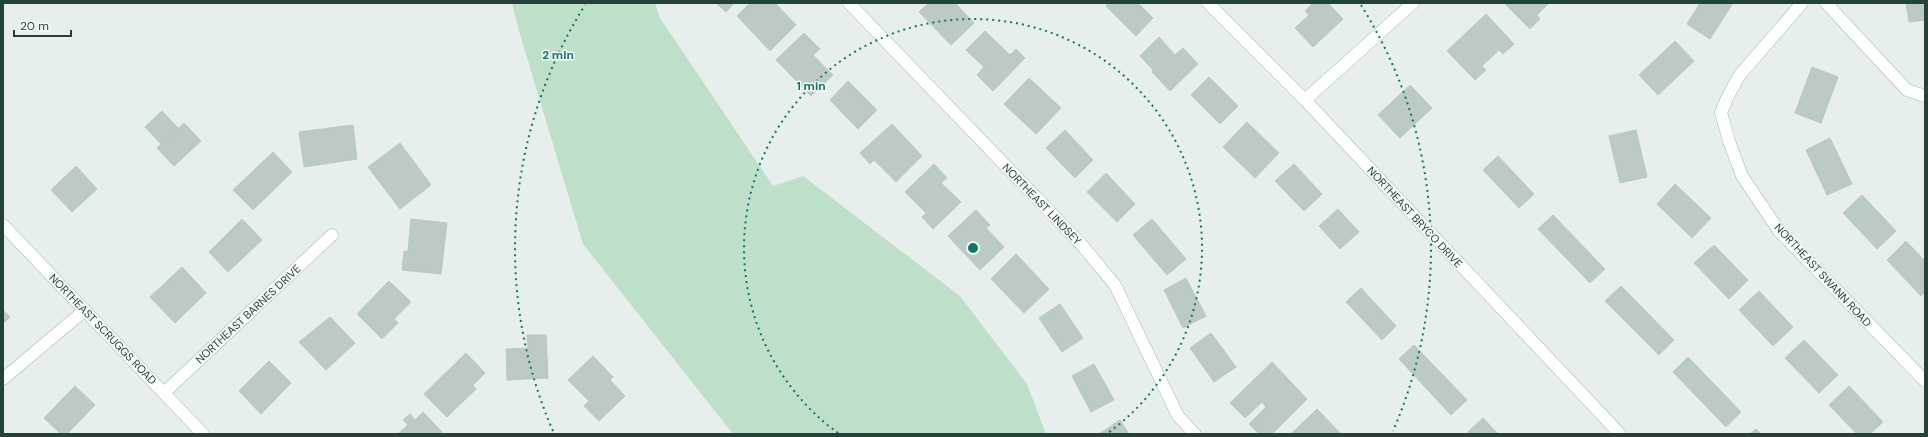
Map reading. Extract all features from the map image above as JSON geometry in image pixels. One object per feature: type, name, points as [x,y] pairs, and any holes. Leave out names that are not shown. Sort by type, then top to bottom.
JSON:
[{"type":"street","name":"NORTHEAST LINDSEY","points":[[849,3],[1081,244],[1115,285],[1178,416],[1195,434]]},
{"type":"street","name":"NORTHEAST BRYCO DRIVE","points":[[1208,3],[1305,100],[1620,434]]},
{"type":"street","points":[[1305,100],[1413,3]]},
{"type":"street","name":"NORTHEAST SWANN ROAD","points":[[1802,3],[1739,76],[1726,98],[1721,113],[1729,141],[1742,176],[1779,231],[1925,381]]},
{"type":"street","points":[[1826,3],[1907,90],[1925,96]]},
{"type":"street","name":"NORTHEAST SCRUGGS ROAD","points":[[3,224],[204,434]]},
{"type":"street","name":"NORTHEAST BARNES DRIVE","points":[[164,393],[332,235]]},
{"type":"street","points":[[3,379],[85,310]]},
{"type":"green space","points":[[512,3],[655,3],[660,18],[773,186],[803,176],[960,296],[1027,384],[1046,434],[733,434],[583,244]]},
{"type":"building","points":[[716,3],[734,3],[726,12]]},
{"type":"building","points":[[750,3],[775,3],[796,25],[770,51],[737,16]]},
{"type":"building","points":[[929,3],[955,3],[974,23],[951,45],[919,12]]},
{"type":"building","points":[[1108,3],[1138,3],[1153,18],[1136,36],[1106,6]]},
{"type":"building","points":[[1313,3],[1328,3],[1343,19],[1313,47],[1295,28],[1309,15],[1305,11]]},
{"type":"building","points":[[1504,3],[1549,3],[1537,15],[1540,19],[1530,29]]},
{"type":"building","points":[[1700,3],[1733,3],[1710,39],[1687,24]]},
{"type":"building","points":[[1906,3],[1925,3],[1925,20],[1909,22]]},
{"type":"building","points":[[1486,14],[1514,44],[1503,54],[1499,50],[1482,66],[1486,70],[1475,80],[1447,51]]},
{"type":"building","points":[[985,31],[1010,55],[1016,49],[1025,58],[993,91],[977,75],[984,67],[966,50]]},
{"type":"building","points":[[804,33],[820,49],[813,55],[833,75],[811,96],[776,60]]},
{"type":"building","points":[[1159,37],[1175,55],[1183,48],[1198,64],[1170,91],[1152,72],[1153,70],[1140,56]]},
{"type":"building","points":[[1675,41],[1694,61],[1658,95],[1639,75]]},
{"type":"building","points":[[1812,67],[1838,77],[1821,123],[1795,113]]},
{"type":"building","points":[[1209,77],[1238,106],[1220,124],[1191,95]]},
{"type":"building","points":[[1029,78],[1061,108],[1036,134],[1004,104]]},
{"type":"building","points":[[848,81],[877,110],[858,129],[830,100]]},
{"type":"building","points":[[1410,85],[1432,108],[1400,138],[1378,115]]},
{"type":"building","points":[[162,111],[178,128],[161,144],[145,127]]},
{"type":"building","points":[[1247,122],[1279,153],[1255,178],[1223,147]]},
{"type":"building","points":[[184,123],[201,141],[174,166],[157,148]]},
{"type":"building","points":[[892,124],[922,156],[896,182],[874,160],[870,164],[860,153]]},
{"type":"building","points":[[353,125],[357,159],[304,167],[299,132]]},
{"type":"building","points":[[1065,130],[1093,160],[1075,178],[1046,148]]},
{"type":"building","points":[[1636,130],[1647,177],[1620,183],[1609,136]]},
{"type":"building","points":[[1830,138],[1852,184],[1827,195],[1806,150]]},
{"type":"building","points":[[400,143],[431,185],[400,209],[368,167]]},
{"type":"building","points":[[273,152],[292,172],[253,210],[233,190]]},
{"type":"building","points":[[1498,156],[1534,194],[1519,208],[1483,170]]},
{"type":"building","points":[[934,164],[947,178],[941,183],[961,202],[933,229],[922,217],[926,213],[905,192]]},
{"type":"building","points":[[1294,164],[1322,194],[1304,211],[1275,181]]},
{"type":"building","points":[[76,166],[97,189],[72,212],[51,190]]},
{"type":"building","points":[[1106,173],[1135,204],[1117,222],[1087,192]]},
{"type":"building","points":[[1675,184],[1711,218],[1692,238],[1657,204]]},
{"type":"building","points":[[1862,195],[1896,231],[1877,249],[1843,213]]},
{"type":"building","points":[[1338,209],[1359,232],[1340,249],[1319,226]]},
{"type":"building","points":[[976,210],[990,225],[986,228],[1004,247],[980,270],[948,236]]},
{"type":"building","points":[[1553,215],[1605,269],[1590,283],[1538,229]]},
{"type":"building","points":[[242,219],[262,240],[228,272],[209,252]]},
{"type":"building","points":[[411,219],[447,223],[441,274],[402,270],[404,251],[408,251]]},
{"type":"building","points":[[1152,219],[1186,259],[1167,275],[1133,235]]},
{"type":"building","points":[[1906,241],[1925,261],[1925,292],[1921,296],[1887,260]]},
{"type":"building","points":[[1714,245],[1748,280],[1729,299],[1694,263]]},
{"type":"building","points":[[1016,254],[1049,289],[1024,313],[991,279]]},
{"type":"building","points":[[182,267],[206,293],[175,323],[150,297]]},
{"type":"building","points":[[1186,278],[1206,316],[1183,328],[1164,290]]},
{"type":"building","points":[[389,281],[411,302],[394,319],[398,323],[382,339],[357,314]]},
{"type":"building","points":[[1621,286],[1674,340],[1659,355],[1605,301]]},
{"type":"building","points":[[1361,288],[1396,326],[1382,340],[1346,302]]},
{"type":"building","points":[[1759,291],[1793,327],[1773,346],[1739,310]]},
{"type":"building","points":[[1060,304],[1083,338],[1062,352],[1039,318]]},
{"type":"building","points":[[3,310],[10,317],[3,324]]},
{"type":"building","points":[[330,317],[355,343],[326,370],[299,342]]},
{"type":"building","points":[[1211,333],[1236,367],[1214,382],[1190,348]]},
{"type":"building","points":[[527,335],[546,335],[548,378],[507,380],[506,349],[528,348]]},
{"type":"building","points":[[1804,340],[1838,375],[1819,393],[1785,358]]},
{"type":"building","points":[[1414,345],[1467,400],[1451,415],[1399,359]]},
{"type":"building","points":[[466,353],[485,373],[473,385],[476,389],[447,417],[424,394]]},
{"type":"building","points":[[593,356],[613,377],[610,380],[625,396],[599,421],[584,406],[589,401],[568,380]]},
{"type":"building","points":[[1688,357],[1741,412],[1726,427],[1673,372]]},
{"type":"building","points":[[269,361],[291,383],[261,414],[239,391]]},
{"type":"building","points":[[1272,362],[1307,399],[1272,434],[1259,434],[1249,424],[1266,407],[1262,402],[1245,418],[1230,403]]},
{"type":"building","points":[[1094,364],[1114,400],[1091,412],[1072,376]]},
{"type":"building","points":[[75,386],[95,405],[67,434],[61,434],[44,418]]},
{"type":"building","points":[[1849,386],[1883,422],[1870,434],[1857,434],[1829,405]]},
{"type":"building","points":[[1317,409],[1341,434],[1291,434]]},
{"type":"building","points":[[423,412],[442,432],[440,434],[398,434],[408,425],[403,420],[410,414],[415,420]]},
{"type":"building","points":[[1483,418],[1498,434],[1469,434],[1468,432]]},
{"type":"building","points":[[1120,420],[1129,434],[1099,434]]},
{"type":"building","points":[[1756,429],[1761,434],[1750,434]]}]
